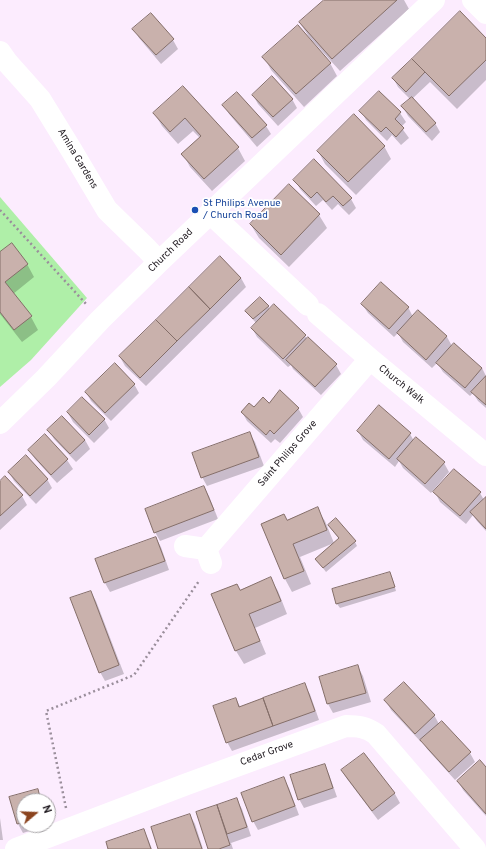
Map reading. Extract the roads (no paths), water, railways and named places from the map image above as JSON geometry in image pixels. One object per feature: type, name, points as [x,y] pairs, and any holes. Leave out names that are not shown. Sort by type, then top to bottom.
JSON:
[{"type":"street","name":"Church Road","points":[[0,423],[46,378],[100,320],[159,262],[434,0]]},
{"type":"street","points":[[473,0],[486,13]]},
{"type":"street","name":"Amina Gardens","points":[[0,52],[40,99],[107,210],[159,262]]},
{"type":"street","name":"Church Walk","points":[[210,213],[313,309],[370,359],[486,455]]},
{"type":"street","name":"Saint Philips Grove","points":[[201,553],[370,359]]},
{"type":"street","name":"Cedar Grove","points":[[16,849],[346,726],[359,726],[369,729],[376,734],[475,849]]},
{"type":"place","name":"St Philips Avenue / Church Road","points":[[195,210]]}]
